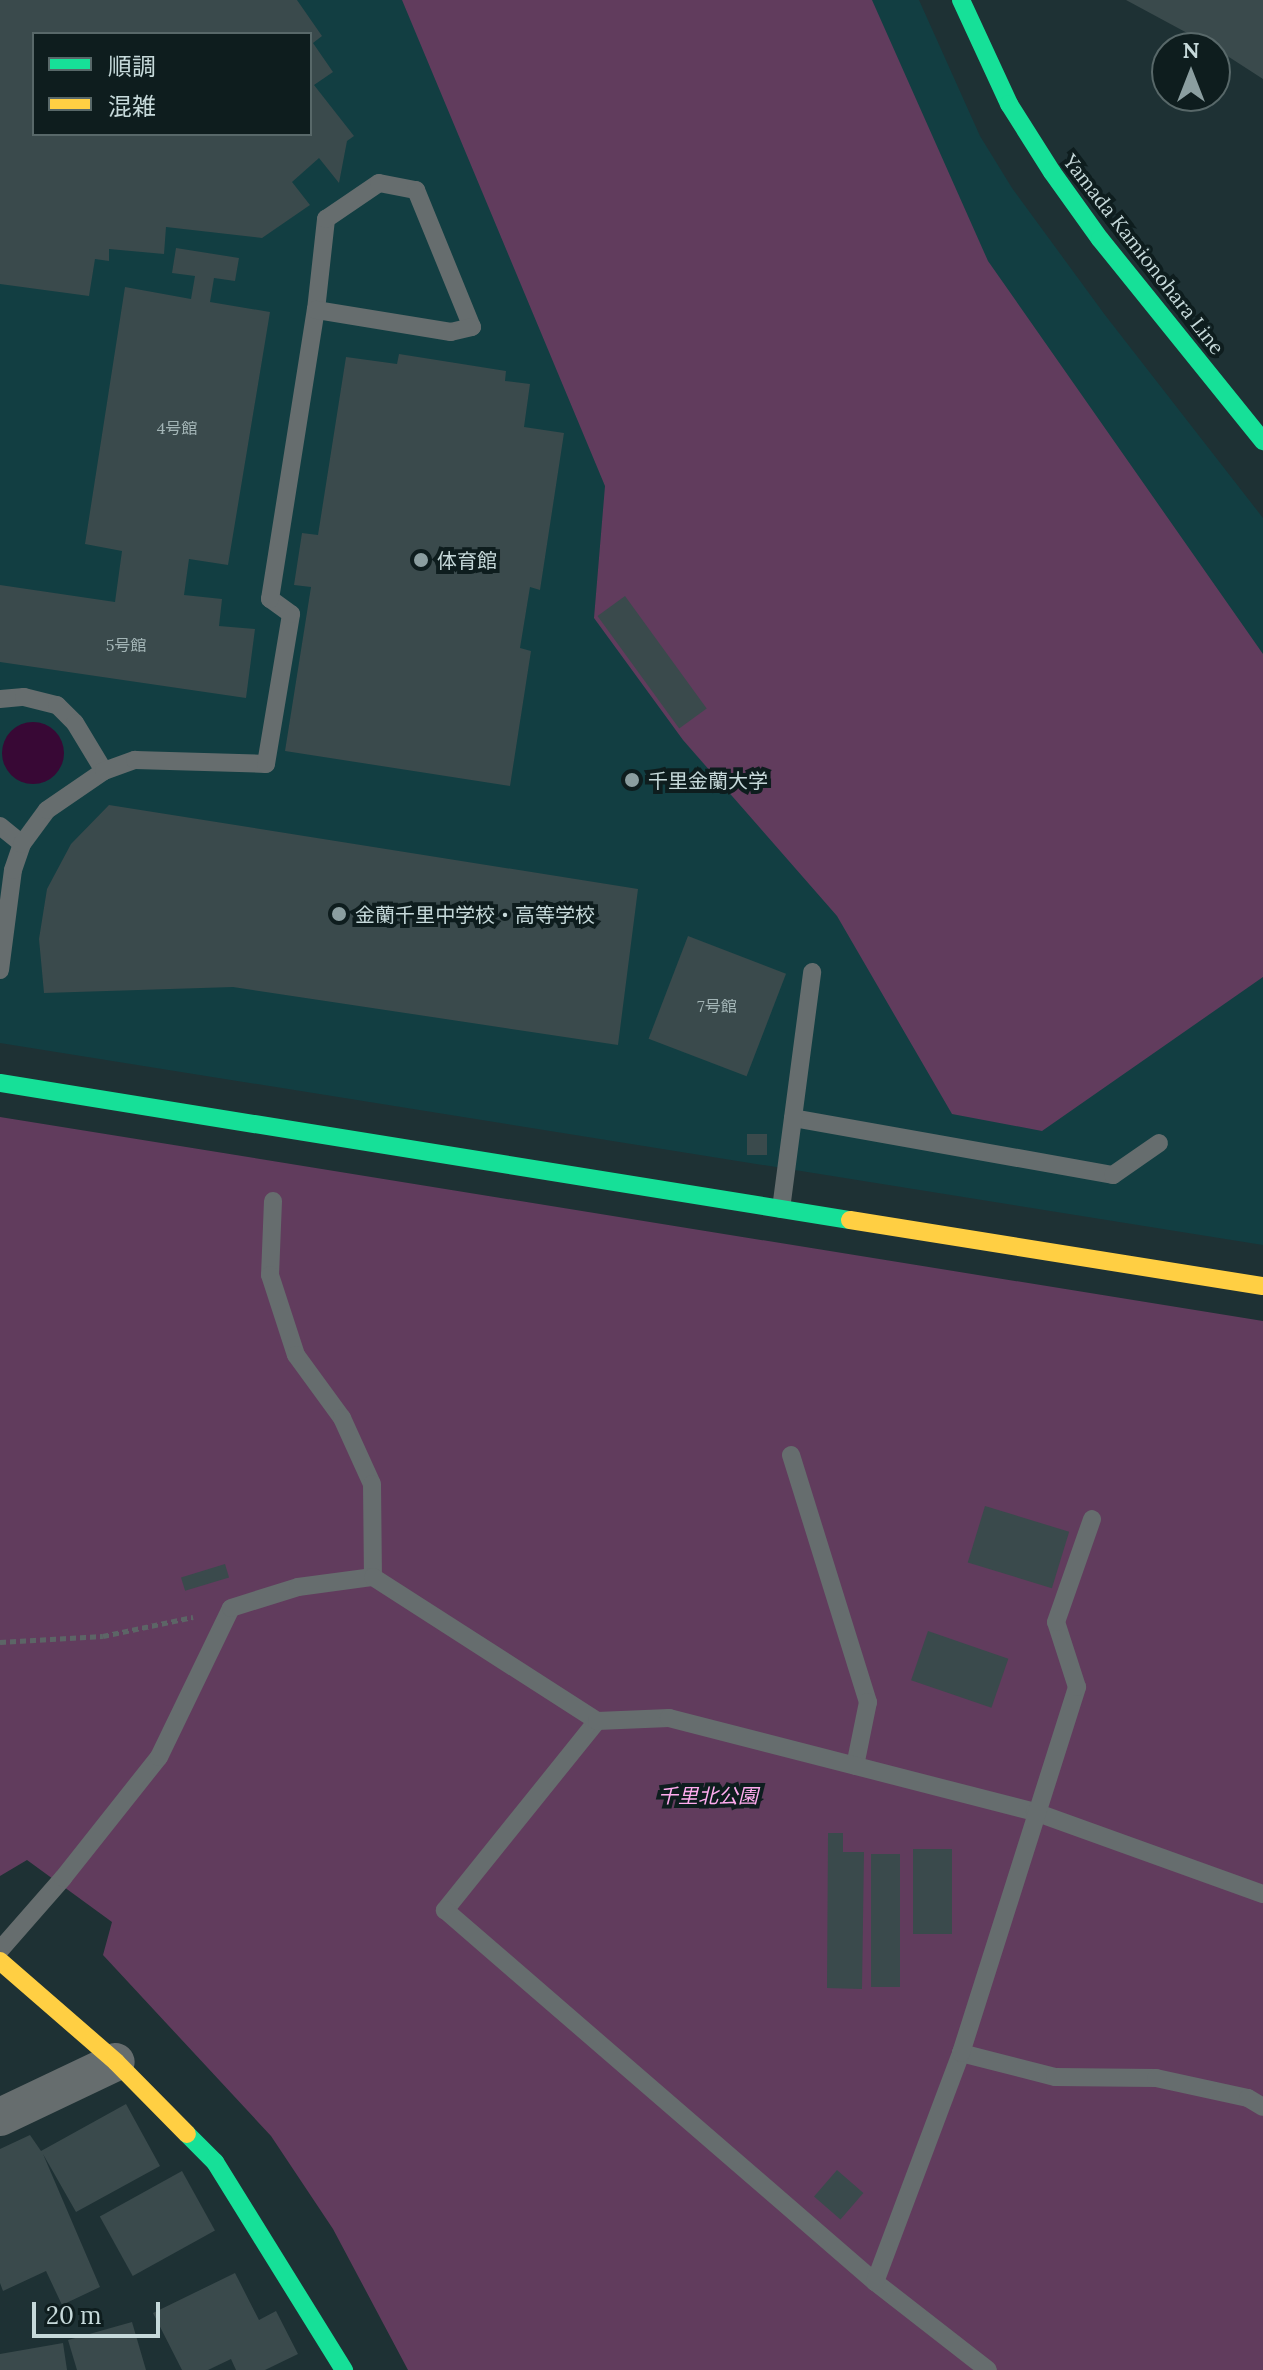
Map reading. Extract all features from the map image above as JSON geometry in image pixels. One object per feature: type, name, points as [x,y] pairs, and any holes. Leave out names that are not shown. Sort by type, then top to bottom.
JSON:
[{"type":"street","name":"Yamada Kamionohara Line","points":[[961,0],[1009,104],[1052,172],[1100,239],[1263,441]]},
{"type":"street","points":[[0,1083],[1263,1286]]},
{"type":"street","points":[[0,1961],[116,2062],[215,2162],[344,2370]]},
{"type":"street","points":[[0,2117],[116,2062]]},
{"type":"lane","points":[[0,970],[13,870],[22,844],[47,810],[104,771],[135,760],[266,764],[291,614],[270,599],[316,310],[326,219],[379,183],[416,190],[472,327],[451,332],[316,310]]},
{"type":"lane","points":[[0,699],[24,697],[57,705],[75,723],[104,771]]},
{"type":"lane","points":[[0,826],[22,844]]},
{"type":"lane","points":[[781,1209],[812,972]]},
{"type":"lane","points":[[793,1118],[1113,1175],[1159,1143]]},
{"type":"lane","points":[[273,1201],[270,1275],[296,1355],[342,1418],[372,1484],[373,1577]]},
{"type":"lane","points":[[791,1455],[868,1702],[855,1766]]},
{"type":"lane","points":[[875,2282],[961,2053],[1077,1687],[1056,1622],[1092,1519]]},
{"type":"lane","points":[[0,1950],[63,1878],[159,1757],[231,1608],[298,1587],[373,1577],[597,1721],[669,1718],[1035,1812],[1263,1894]]},
{"type":"lane","points":[[597,1721],[445,1910],[875,2282],[988,2370]]},
{"type":"lane","points":[[961,2053],[1055,2077],[1156,2078],[1248,2098],[1263,2107]]},
{"type":"path","points":[[0,1642],[103,1636],[231,1608]]},
{"type":"shaded area","name":"千里金蘭大学","points":[[0,0],[919,0],[980,136],[1012,188],[1105,315],[1263,518],[1263,1245],[0,1043]]},
{"type":"shaded area","points":[[33,722],[55,731],[64,753],[55,775],[33,784],[11,775],[2,753],[11,731]]},
{"type":"green space","points":[[402,0],[872,0],[988,261],[1263,654],[1263,977],[1042,1131],[952,1114],[837,916],[683,740],[594,618],[605,486]]},
{"type":"green space","name":"千里北公園","points":[[0,1117],[1263,1321],[1263,2370],[408,2370],[333,2229],[271,2136],[103,1955],[112,1922],[27,1860],[0,1876]]},
{"type":"building","points":[[0,0],[297,0],[322,36],[313,43],[333,72],[314,85],[354,136],[347,141],[339,183],[319,158],[292,182],[310,205],[262,238],[166,227],[164,254],[109,249],[109,261],[95,259],[89,296],[0,284]]},
{"type":"building","points":[[1126,0],[1263,0],[1263,79],[1231,58],[1231,32],[1185,32]]},
{"type":"building","points":[[176,248],[239,258],[235,281],[214,278],[210,302],[270,312],[228,565],[189,559],[184,595],[222,599],[219,626],[255,629],[246,698],[0,662],[0,585],[115,602],[122,551],[85,544],[125,287],[191,299],[195,276],[172,273]]},
{"type":"building","name":"体育館","points":[[399,354],[506,371],[505,381],[530,384],[524,427],[564,433],[540,590],[530,587],[520,648],[531,651],[510,786],[285,751],[311,587],[294,585],[302,533],[318,535],[346,357],[397,364]]},
{"type":"building","points":[[625,596],[707,708],[679,728],[597,616]]},
{"type":"building","name":"金蘭千里中学校・高等学校","points":[[109,805],[638,889],[618,1045],[233,987],[44,993],[39,939],[47,889],[71,844]]},
{"type":"building","points":[[688,936],[786,974],[747,1076],[649,1039]]},
{"type":"building","points":[[747,1134],[767,1134],[767,1155],[747,1155]]},
{"type":"building","points":[[985,1506],[1069,1532],[1052,1588],[968,1562]]},
{"type":"building","points":[[225,1564],[229,1577],[185,1591],[181,1577]]},
{"type":"building","points":[[928,1631],[1008,1659],[991,1708],[911,1680]]},
{"type":"building","points":[[828,1833],[843,1833],[843,1852],[864,1852],[862,1989],[827,1988]]},
{"type":"building","points":[[913,1849],[952,1849],[952,1934],[913,1934]]},
{"type":"building","points":[[871,1854],[900,1854],[900,1987],[871,1987]]},
{"type":"building","points":[[126,2104],[160,2166],[76,2212],[43,2154],[100,2287],[62,2305],[46,2271],[3,2291],[0,2283],[0,2149],[30,2135],[41,2151]]},
{"type":"building","points":[[837,2170],[863,2193],[840,2219],[814,2196]]},
{"type":"building","points":[[182,2171],[215,2230],[133,2276],[100,2217]]},
{"type":"building","points":[[235,2273],[259,2320],[276,2311],[298,2354],[265,2370],[236,2370],[231,2359],[208,2370],[182,2370],[153,2313]]},
{"type":"building","points":[[132,2322],[146,2370],[77,2370],[68,2340]]},
{"type":"building","points":[[63,2343],[67,2370],[0,2370],[0,2354]]},
{"type":"traffic: fast","points":[[961,0],[1009,104],[1052,172],[1100,239],[1263,441]]},
{"type":"traffic: fast","points":[[0,1083],[850,1220]]},
{"type":"traffic: fast","points":[[187,2134],[215,2162],[344,2370]]},
{"type":"traffic: slow","points":[[850,1220],[1263,1286]]},
{"type":"traffic: slow","points":[[0,1961],[116,2062],[187,2134]]},
{"type":"place","name":"体育館","points":[[421,560]]},
{"type":"place","name":"千里金蘭大学","points":[[632,780]]},
{"type":"place","name":"金蘭千里中学校・高等学校","points":[[339,914]]}]
